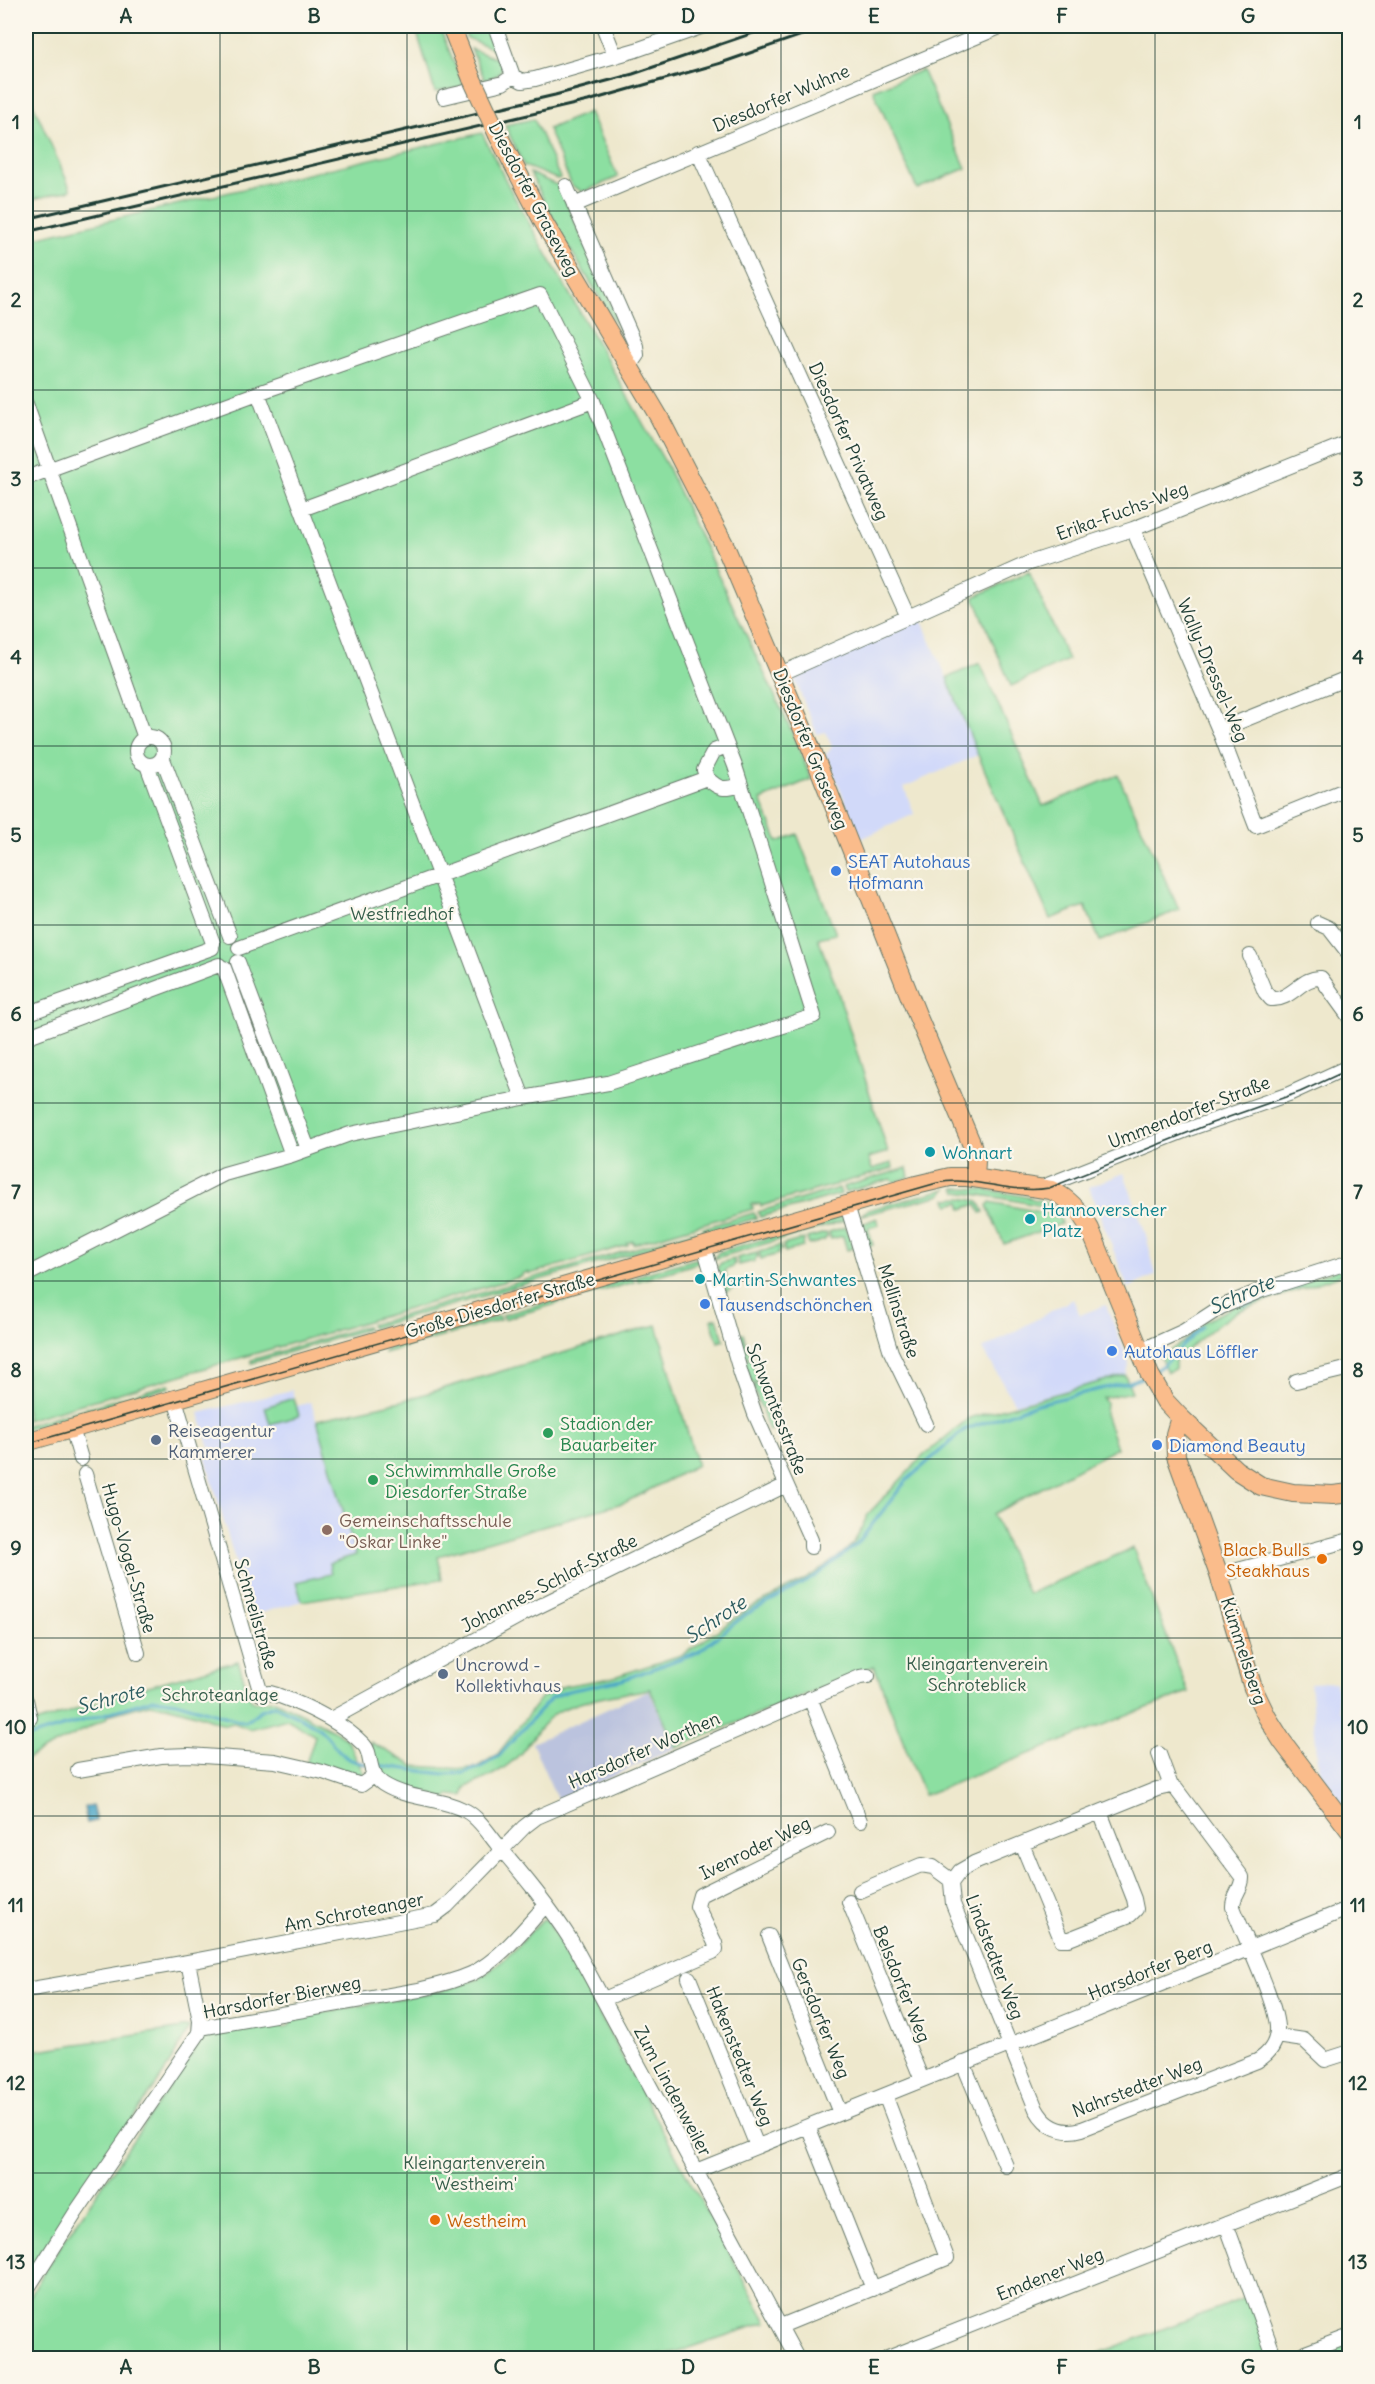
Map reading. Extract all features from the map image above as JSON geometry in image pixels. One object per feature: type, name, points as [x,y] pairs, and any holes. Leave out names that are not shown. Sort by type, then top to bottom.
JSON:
[{"type":"main road","name":"Diesdorfer Graseweg","points":[[451,26],[498,135],[544,223],[630,365],[709,513],[780,674],[972,1145],[976,1161],[975,1178]]},
{"type":"main road","name":"Große Diesdorfer Straße","points":[[26,1442],[944,1178],[975,1178],[1051,1190],[1068,1200],[1087,1223],[1147,1366],[1167,1403],[1240,1474],[1261,1486],[1293,1493],[1327,1495],[1350,1493]]},
{"type":"main road","name":"Kümmelsberg","points":[[1180,1417],[1175,1434],[1176,1456],[1219,1575],[1251,1682],[1267,1717],[1292,1755],[1350,1831]]},
{"type":"street","points":[[495,26],[513,76],[529,81],[615,56],[704,26]]},
{"type":"street","points":[[603,26],[615,56]]},
{"type":"street","name":"Diesdorfer Wuhne","points":[[574,205],[1002,26]]},
{"type":"street","points":[[444,97],[502,83],[513,76]]},
{"type":"street","name":"Diesdorfer Privatweg","points":[[698,152],[908,617]]},
{"type":"street","name":"Diesdorfer Graseweg","points":[[566,186],[636,346],[637,355],[630,365]]},
{"type":"street","points":[[26,478],[258,393],[540,295],[593,401],[727,746],[762,847],[814,1016],[608,1083],[350,1134],[292,1155],[224,1174],[26,1275]]},
{"type":"street","points":[[258,393],[523,1098]]},
{"type":"street","points":[[302,509],[593,401]]},
{"type":"street","points":[[26,404],[145,738]]},
{"type":"street","name":"Erika-Fuchs-Weg","points":[[908,617],[1029,563],[1133,529],[1350,442]]},
{"type":"street","name":"Wally-Dressel-Weg","points":[[1133,529],[1219,730],[1256,826],[1350,788]]},
{"type":"street","points":[[780,674],[908,617]]},
{"type":"street","points":[[1219,730],[1350,677]]},
{"type":"street","points":[[154,737],[163,744],[165,753],[163,759],[155,765],[147,765],[139,760],[136,752],[138,744],[145,738],[154,737]]},
{"type":"street","points":[[727,746],[714,751],[704,770],[707,778],[717,788],[728,789],[741,785]]},
{"type":"street","points":[[163,759],[238,955],[308,1149]]},
{"type":"street","points":[[147,765],[213,945],[213,957],[228,969],[238,955],[439,876],[707,778]]},
{"type":"street","points":[[1318,923],[1329,928],[1350,955]]},
{"type":"street","points":[[26,1014],[213,945],[219,937],[230,936]]},
{"type":"street","points":[[1250,956],[1265,992],[1271,999],[1287,995],[1313,978],[1321,978],[1350,1018]]},
{"type":"street","points":[[26,1037],[222,966]]},
{"type":"street","points":[[222,966],[292,1155]]},
{"type":"street","name":"Ummendorfer Straße","points":[[1040,1188],[1183,1132],[1289,1094],[1350,1066]]},
{"type":"street","name":"Mellinstraße","points":[[847,1205],[891,1352],[926,1424]]},
{"type":"street","name":"Schwantesstraße","points":[[704,1246],[741,1374],[759,1424],[811,1540],[811,1547]]},
{"type":"street","points":[[1147,1366],[1184,1331],[1225,1305],[1280,1284],[1350,1262]]},
{"type":"street","points":[[1296,1381],[1350,1368]]},
{"type":"street","name":"Schmeilstraße","points":[[175,1399],[261,1694],[277,1695],[331,1719],[363,1744],[373,1772]]},
{"type":"street","points":[[72,1428],[81,1459]]},
{"type":"street","name":"Hugo-Vogel-Straße","points":[[85,1473],[138,1653]]},
{"type":"street","name":"Johannes-Schlaf-Straße","points":[[331,1719],[523,1614],[786,1485]]},
{"type":"street","points":[[1219,1575],[1350,1540]]},
{"type":"street","name":"Harsdorfer Worthen","points":[[502,1850],[528,1823],[542,1815],[810,1698],[860,1677],[868,1676]]},
{"type":"street","points":[[810,1698],[860,1821]]},
{"type":"street","points":[[26,1700],[30,1718]]},
{"type":"street","points":[[1160,1754],[1171,1786],[1176,1789],[1241,1875],[1242,1882],[1233,1904],[1275,2015],[1276,2036],[1304,2040],[1325,2060],[1350,2052]]},
{"type":"street","points":[[78,1770],[156,1757],[189,1755],[275,1761],[323,1772],[361,1785],[373,1772]]},
{"type":"street","name":"Zum Lindenweiler","points":[[373,1772],[384,1785],[466,1811],[477,1820],[546,1905],[572,1942],[604,1999],[797,2358]]},
{"type":"street","name":"Lindstedter Weg","points":[[1010,2045],[953,1904],[950,1890],[952,1881],[964,1868],[1157,1789],[1171,1786]]},
{"type":"street","points":[[1022,1844],[1061,1939],[1069,1939],[1130,1914],[1135,1910],[1135,1902],[1100,1812]]},
{"type":"street","name":"Ivenroder Weg","points":[[604,1999],[713,1952],[716,1949],[715,1943],[697,1906],[700,1895],[828,1832]]},
{"type":"street","name":"Am Schroteanger","points":[[26,1990],[435,1915],[447,1906],[502,1850]]},
{"type":"street","name":"Lindstedter Weg","points":[[860,1892],[921,1865],[933,1867],[952,1881]]},
{"type":"street","name":"Belsdorfer Weg","points":[[849,1902],[922,2080]]},
{"type":"street","name":"Harsdorfer Bierweg","points":[[26,2291],[69,2222],[200,2028],[399,1994],[450,1981],[474,1972],[500,1953],[546,1905]]},
{"type":"street","name":"Harsdorfer Berg","points":[[696,2171],[1350,1908]]},
{"type":"street","name":"Gersdorfer Weg","points":[[769,1936],[840,2113]]},
{"type":"street","points":[[188,1962],[200,2028]]},
{"type":"street","name":"Hakenstedter Weg","points":[[689,1978],[757,2146]]},
{"type":"street","name":"Nahrstedter Weg","points":[[1010,2045],[1041,2118],[1053,2128],[1068,2132],[1082,2129],[1257,2061],[1270,2051],[1276,2036]]},
{"type":"street","points":[[963,2063],[1006,2166]]},
{"type":"street","points":[[781,2326],[947,2257],[885,2095]]},
{"type":"street","points":[[808,2126],[873,2289]]},
{"type":"street","name":"Emdener Weg","points":[[888,2358],[1350,2175]]},
{"type":"street","points":[[1226,2224],[1275,2358]]},
{"type":"street","points":[[1293,2358],[1350,2336]]},
{"type":"shaded area","points":[[921,619],[978,755],[904,787],[914,814],[861,839],[826,755],[832,747],[826,732],[817,734],[794,678]]},
{"type":"shaded area","points":[[1124,1173],[1146,1235],[1156,1275],[1128,1288],[1089,1187]]},
{"type":"shaded area","points":[[1073,1299],[1080,1315],[1106,1305],[1129,1363],[1125,1375],[1015,1404],[983,1349]]},
{"type":"shaded area","points":[[292,1390],[297,1406],[311,1402],[356,1556],[332,1573],[297,1582],[302,1601],[251,1616],[205,1456],[212,1454],[199,1413]]},
{"type":"shaded area","points":[[1336,1682],[1339,1711],[1349,1711],[1349,1814],[1319,1773],[1310,1683]]},
{"type":"shaded area","points":[[649,1690],[675,1748],[558,1801],[532,1743]]},
{"type":"green space","points":[[415,26],[439,26],[464,87],[435,92]]},
{"type":"green space","points":[[462,26],[491,26],[500,52],[467,38]]},
{"type":"green space","points":[[471,49],[503,61],[496,76],[485,80]]},
{"type":"green space","points":[[922,70],[966,168],[917,189],[873,90]]},
{"type":"green space","points":[[26,88],[71,190],[26,201]]},
{"type":"green space","points":[[589,112],[618,177],[583,192],[572,186],[548,129]]},
{"type":"green space","points":[[534,119],[560,178],[557,179],[524,166],[505,125]]},
{"type":"green space","name":"Westfriedhof","points":[[482,133],[511,191],[666,464],[797,743],[811,779],[761,800],[778,842],[797,834],[836,934],[818,938],[837,989],[888,1152],[868,1158],[872,1169],[892,1163],[893,1168],[761,1206],[752,1204],[753,1209],[634,1244],[633,1241],[627,1243],[628,1245],[530,1274],[528,1272],[522,1274],[523,1276],[26,1420],[26,240]]},
{"type":"green space","points":[[530,173],[559,186],[632,350],[565,241]]},
{"type":"green space","points":[[1029,572],[1068,660],[1011,686],[974,597]]},
{"type":"green space","points":[[980,663],[1043,806],[1118,775],[1179,910],[1100,941],[1085,906],[1050,919],[947,678]]},
{"type":"green space","points":[[907,1168],[909,1177],[895,1182],[891,1179],[845,1192],[843,1187]]},
{"type":"green space","points":[[839,1188],[841,1194],[760,1217],[758,1212]]},
{"type":"green space","points":[[955,1188],[1011,1194],[1040,1201],[1064,1211],[957,1192]]},
{"type":"green space","points":[[946,1189],[941,1195],[859,1216],[868,1210]]},
{"type":"green space","points":[[961,1198],[979,1201],[984,1212],[981,1213],[977,1204],[962,1209],[960,1202],[949,1205],[947,1199]]},
{"type":"green space","points":[[990,1202],[1050,1214],[1061,1220],[1061,1224],[1004,1244],[987,1206]]},
{"type":"green space","points":[[754,1213],[756,1218],[704,1233],[703,1228]]},
{"type":"green space","points":[[840,1217],[847,1220],[713,1259],[719,1252]]},
{"type":"green space","points":[[877,1218],[879,1225],[868,1228],[873,1245],[868,1246],[866,1240],[864,1241],[860,1225]]},
{"type":"green space","points":[[846,1227],[854,1248],[847,1250],[843,1236],[831,1239],[829,1232]]},
{"type":"green space","points":[[695,1231],[696,1235],[372,1328],[370,1325]]},
{"type":"green space","points":[[826,1233],[828,1237],[825,1240],[809,1245],[807,1238]]},
{"type":"green space","points":[[804,1239],[803,1247],[785,1252],[783,1245]]},
{"type":"green space","points":[[780,1246],[782,1250],[779,1254],[761,1259],[759,1252]]},
{"type":"green space","points":[[757,1253],[758,1257],[755,1261],[739,1265],[737,1258]]},
{"type":"green space","points":[[695,1259],[704,1261],[638,1281],[636,1276]]},
{"type":"green space","points":[[734,1259],[733,1267],[725,1270],[729,1286],[733,1285],[734,1288],[725,1292],[717,1268],[721,1263]]},
{"type":"green space","points":[[1349,1265],[1349,1272],[1238,1311],[1175,1360],[1175,1369],[1167,1372],[1160,1357],[1183,1342],[1204,1322],[1235,1306]]},
{"type":"green space","points":[[633,1277],[634,1282],[563,1302],[562,1298]]},
{"type":"green space","points":[[558,1299],[559,1303],[504,1319],[503,1315]]},
{"type":"green space","points":[[499,1316],[500,1320],[448,1335],[447,1331]]},
{"type":"green space","points":[[717,1318],[724,1340],[718,1342],[711,1320]]},
{"type":"green space","name":"Stadion der Bauarbeiter","points":[[657,1325],[697,1465],[626,1502],[438,1556],[442,1579],[302,1601],[296,1582],[331,1574],[329,1563],[356,1555],[317,1420],[401,1401]]},
{"type":"green space","points":[[366,1326],[367,1329],[252,1363],[251,1360]]},
{"type":"green space","points":[[442,1332],[444,1336],[384,1353],[385,1349]]},
{"type":"green space","points":[[743,1334],[750,1356],[743,1358],[737,1335]]},
{"type":"green space","points":[[751,1359],[758,1381],[752,1384],[744,1361]]},
{"type":"green space","name":"Kleingartenverein Schroteblick","points":[[1125,1375],[1132,1392],[1103,1398],[1106,1403],[1105,1414],[1117,1448],[993,1514],[1028,1594],[1133,1548],[1188,1692],[924,1795],[874,1666],[676,1748],[650,1689],[575,1704],[551,1717],[514,1760],[495,1774],[466,1787],[463,1796],[449,1795],[447,1799],[390,1782],[375,1768],[370,1742],[414,1766],[464,1769],[477,1767],[497,1755],[541,1698],[564,1686],[611,1678],[684,1654],[747,1610],[806,1579],[837,1558],[853,1544],[869,1513],[923,1456],[969,1418]]},
{"type":"green space","points":[[169,1384],[170,1387],[70,1416],[69,1413]]},
{"type":"green space","points":[[759,1384],[767,1406],[761,1408],[753,1386]]},
{"type":"green space","points":[[294,1398],[299,1416],[270,1424],[265,1407]]},
{"type":"green space","points":[[769,1409],[776,1428],[769,1431],[762,1411]]},
{"type":"green space","points":[[65,1414],[66,1417],[26,1429],[26,1425]]},
{"type":"green space","name":"Schroteanlage","points":[[238,1661],[250,1698],[254,1702],[275,1700],[333,1730],[347,1740],[365,1776],[306,1764],[315,1736],[287,1719],[250,1729],[234,1723],[225,1725],[166,1706],[149,1704],[108,1715],[106,1719],[26,1759],[26,1726],[145,1687]]},
{"type":"green space","name":"Kleingartenverein 'Westheim'","points":[[543,1919],[548,1921],[767,2322],[676,2352],[642,2358],[26,2358],[26,2304],[49,2263],[207,2032],[279,2022],[284,2029],[289,2026],[293,2018],[441,1991],[479,1979],[506,1958]]},
{"type":"green space","points":[[190,2027],[164,2073],[39,2256],[26,2280],[26,2052]]},
{"type":"green space","points":[[1250,2296],[1271,2358],[1086,2358]]},
{"type":"green space","points":[[1349,2341],[1349,2358],[1301,2358]]},
{"type":"water","points":[[92,1805],[96,1821],[87,1823],[84,1807]]},
{"type":"waterway","name":"Schrote","points":[[1244,1305],[1300,1285]]},
{"type":"waterway","name":"Schrote","points":[[1154,1371],[1202,1327]]},
{"type":"waterway","name":"Schrote","points":[[376,1765],[444,1774],[464,1773],[481,1767],[499,1756],[551,1698],[568,1691],[622,1680],[698,1652],[745,1615],[813,1578],[857,1544],[906,1481],[964,1430],[1037,1404],[1143,1377]]},
{"type":"waterway","name":"Schrote","points":[[26,1738],[154,1699],[176,1702],[245,1722],[261,1710],[275,1705],[318,1728],[343,1755],[367,1764]]},
{"type":"tram line","points":[[26,1444],[937,1183],[965,1181],[1021,1189],[1049,1188],[1212,1123],[1300,1092],[1350,1069]]},
{"type":"railway","points":[[26,219],[555,95],[633,74],[774,26]]},
{"type":"railway","points":[[26,232],[588,101],[721,63],[828,26]]},
{"type":"place","name":"SEAT Autohaus Hofmann","points":[[836,871]]},
{"type":"place","name":"Wohnart","points":[[930,1152]]},
{"type":"place","name":"Hannoverscher Platz","points":[[1030,1219]]},
{"type":"place","name":"Martin Schwantes","points":[[700,1279]]},
{"type":"place","name":"Tausendschönchen","points":[[705,1304]]},
{"type":"place","name":"Autohaus Löffler","points":[[1112,1351]]},
{"type":"place","name":"Stadion der Bauarbeiter","points":[[548,1433]]},
{"type":"place","name":"Reiseagentur Kammerer","points":[[156,1440]]},
{"type":"place","name":"Diamond Beauty","points":[[1157,1445]]},
{"type":"place","name":"Schwimmhalle Große Diesdorfer Straße","points":[[373,1480]]},
{"type":"place","name":"Gemeinschaftsschule \"Oskar Linke\"","points":[[327,1530]]},
{"type":"place","name":"Black Bulls Steakhaus","points":[[1322,1559]]},
{"type":"place","name":"Uncrowd - Kollektivhaus","points":[[443,1674]]},
{"type":"place","name":"Westheim","points":[[435,2220]]}]
